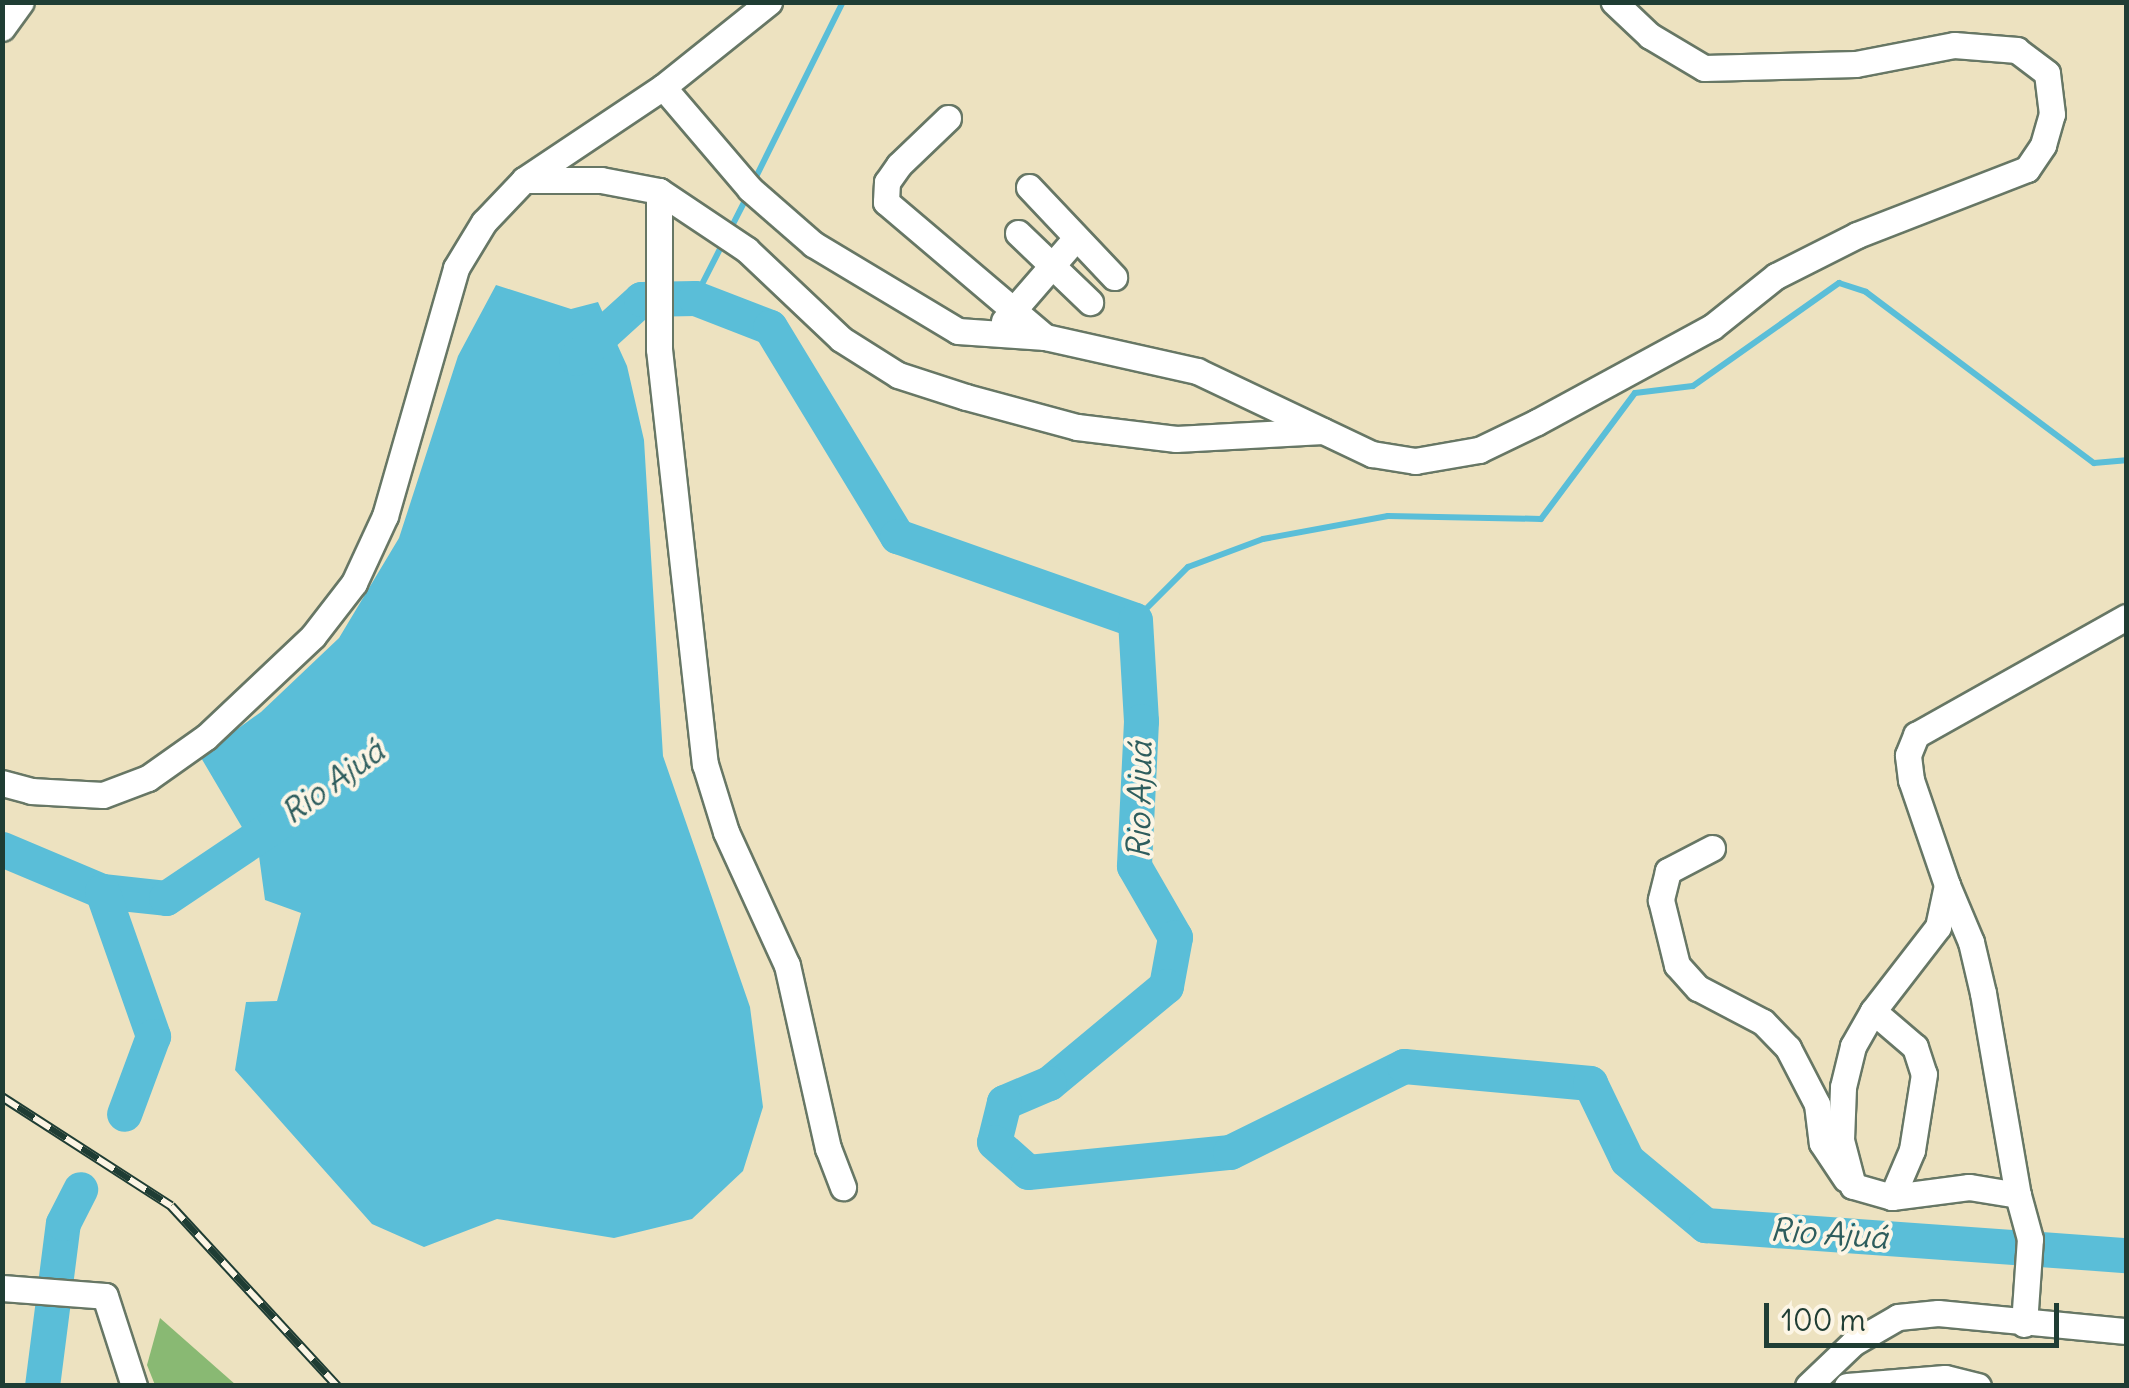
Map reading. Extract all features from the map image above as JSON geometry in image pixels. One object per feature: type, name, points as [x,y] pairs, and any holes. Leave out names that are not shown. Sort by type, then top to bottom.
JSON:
[{"type":"street","points":[[2,28],[22,2]]},
{"type":"street","points":[[2,782],[30,791],[103,795],[148,778],[248,702],[313,636],[354,583],[386,516],[456,268],[484,222],[524,180],[662,87],[769,2]]},
{"type":"street","points":[[662,87],[750,189],[813,244],[958,331],[992,337],[1045,337],[1197,371],[1372,454],[1415,461],[1478,450],[1712,327],[1776,276],[1858,235],[2027,168],[2052,114],[2046,73],[2017,50],[1954,45],[1856,64],[1704,68],[1650,36],[1614,2]]},
{"type":"street","points":[[948,118],[899,165],[888,182],[886,202],[1045,337]]},
{"type":"street","points":[[524,180],[601,180],[659,191],[698,212],[842,339],[898,375],[1077,428],[1176,440],[1322,431]]},
{"type":"street","points":[[1029,188],[1114,277]]},
{"type":"street","points":[[659,191],[659,350],[705,764],[733,850],[787,965],[828,1148],[843,1188]]},
{"type":"street","points":[[1018,232],[1090,302]]},
{"type":"street","points":[[992,337],[1076,238]]},
{"type":"street","points":[[2024,1324],[2030,1239],[2018,1195],[1983,994],[1910,780],[1908,755],[1916,735],[2126,618]]},
{"type":"street","points":[[1712,848],[1668,871],[1661,900],[1677,966],[1698,988],[1763,1022],[1788,1048],[1817,1104],[1822,1144],[1853,1186],[1892,1197],[1969,1187],[2018,1195]]},
{"type":"street","points":[[1853,1186],[1841,1140],[1844,1087],[1854,1046],[1873,1011],[1938,927],[1947,885]]},
{"type":"street","points":[[1873,1011],[1915,1047],[1924,1074],[1912,1150],[1892,1197]]},
{"type":"street","points":[[2,1288],[105,1296],[134,1386]]},
{"type":"street","points":[[1808,1386],[1853,1343],[1898,1317],[1938,1313],[2126,1331]]},
{"type":"street","points":[[1847,1386],[1945,1378],[1978,1386]]},
{"type":"green space","points":[[160,1318],[236,1385],[155,1385],[147,1365]]},
{"type":"water","points":[[496,285],[571,309],[598,302],[627,366],[644,440],[663,756],[750,1007],[763,1107],[743,1171],[692,1219],[614,1238],[497,1219],[424,1247],[372,1224],[235,1070],[246,1002],[277,1001],[301,913],[265,900],[259,856],[200,756],[261,712],[339,638],[399,538],[458,356]]},
{"type":"waterway","points":[[752,185],[843,2]]},
{"type":"waterway","points":[[730,230],[747,196]]},
{"type":"waterway","points":[[695,298],[724,241]]},
{"type":"waterway","points":[[1135,620],[1188,567],[1263,539],[1388,516],[1541,519],[1635,393],[1693,386],[1839,283],[1866,292],[2094,463],[2126,460]]},
{"type":"waterway","name":"Rio Ajuá","points":[[576,358],[641,299],[695,298],[770,327],[897,536],[1135,620],[1141,721],[1134,866],[1175,937],[1166,986],[1049,1083],[1004,1102],[994,1142],[1028,1172],[1230,1152],[1404,1066],[1590,1083],[1627,1160],[1705,1225],[2126,1255]]},
{"type":"waterway","name":"Rio Ajuá","points":[[2,849],[102,891],[166,898],[288,816]]},
{"type":"waterway","points":[[102,891],[153,1036],[124,1114]]},
{"type":"waterway","points":[[42,1386],[63,1223],[80,1189]]},
{"type":"railway","points":[[2,1097],[171,1206],[337,1386]]}]
